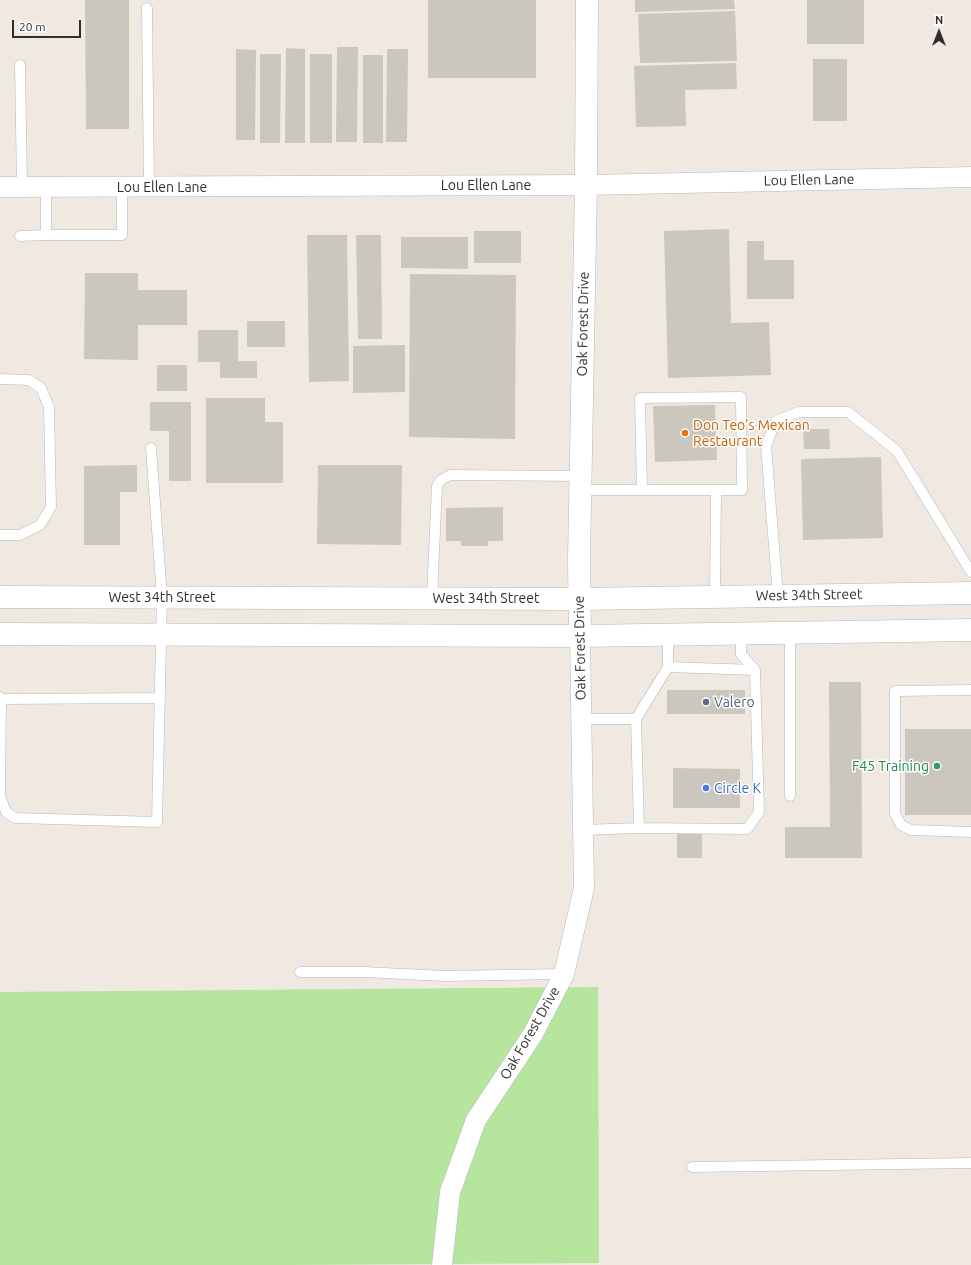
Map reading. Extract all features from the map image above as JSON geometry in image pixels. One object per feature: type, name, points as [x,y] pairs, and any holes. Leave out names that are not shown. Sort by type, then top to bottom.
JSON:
[{"type":"main road","name":"Oak Forest Drive","points":[[580,636],[580,483],[586,185],[587,0]]},
{"type":"main road","name":"West 34th Street","points":[[0,598],[162,597],[579,599],[971,593]]},
{"type":"main road","points":[[0,634],[580,636],[790,634],[971,630]]},
{"type":"street","name":"Lou Ellen Lane","points":[[0,187],[586,185],[971,178]]},
{"type":"street","name":"Oak Forest Drive","points":[[442,1265],[450,1192],[476,1120],[533,1034],[564,974],[584,888],[580,636]]},
{"type":"lane","points":[[147,8],[149,187]]},
{"type":"lane","points":[[20,65],[22,187]]},
{"type":"lane","points":[[46,187],[46,235]]},
{"type":"lane","points":[[20,236],[122,234],[122,187]]},
{"type":"lane","points":[[0,379],[29,380],[41,388],[49,407],[51,507],[40,525],[20,535],[0,535]]},
{"type":"lane","points":[[432,598],[437,486],[441,480],[450,475],[580,483],[642,490],[742,490],[741,397],[640,398],[642,490]]},
{"type":"lane","points":[[778,596],[766,446],[776,421],[799,412],[848,412],[898,451],[971,572]]},
{"type":"lane","points":[[151,448],[162,597],[160,698],[157,822],[15,818],[6,812],[0,796],[1,698],[160,698]]},
{"type":"lane","points":[[715,597],[716,490]]},
{"type":"lane","points":[[583,830],[639,828],[747,829],[759,812],[755,670],[741,654],[741,634]]},
{"type":"lane","points":[[790,634],[790,796]]},
{"type":"lane","points":[[639,828],[636,719],[668,667],[668,635]]},
{"type":"lane","points":[[668,667],[755,670]]},
{"type":"lane","points":[[971,690],[895,691],[895,814],[901,825],[911,830],[971,832]]},
{"type":"lane","points":[[581,720],[636,719]]},
{"type":"lane","points":[[300,972],[364,972],[445,976],[564,974]]},
{"type":"lane","points":[[692,1167],[971,1163]]},
{"type":"green space","points":[[598,987],[599,1263],[0,1265],[0,992]]},
{"type":"building","points":[[85,0],[129,0],[129,129],[86,129]]},
{"type":"building","points":[[428,0],[536,0],[536,78],[428,78]]},
{"type":"building","points":[[635,0],[734,0],[735,9],[635,12]]},
{"type":"building","points":[[807,0],[864,0],[864,44],[807,44]]},
{"type":"building","points":[[735,11],[737,61],[640,63],[638,14]]},
{"type":"building","points":[[337,47],[358,47],[357,142],[336,142]]},
{"type":"building","points":[[286,48],[305,49],[305,143],[285,143]]},
{"type":"building","points":[[236,49],[256,50],[255,140],[236,140]]},
{"type":"building","points":[[387,49],[408,49],[407,142],[386,142]]},
{"type":"building","points":[[260,54],[281,54],[280,143],[260,143]]},
{"type":"building","points":[[310,54],[332,54],[332,143],[310,143]]},
{"type":"building","points":[[363,55],[383,55],[383,143],[363,143]]},
{"type":"building","points":[[813,59],[847,59],[847,121],[813,121]]},
{"type":"building","points":[[736,63],[737,89],[685,90],[686,126],[636,127],[634,66]]},
{"type":"building","points":[[729,229],[731,323],[769,322],[771,375],[668,378],[664,231]]},
{"type":"building","points":[[474,231],[521,231],[521,263],[474,263]]},
{"type":"building","points":[[307,235],[347,235],[349,381],[309,382]]},
{"type":"building","points":[[356,235],[381,235],[382,339],[358,339]]},
{"type":"building","points":[[401,237],[468,237],[468,269],[401,268]]},
{"type":"building","points":[[747,241],[764,241],[764,260],[794,260],[794,299],[747,299]]},
{"type":"building","points":[[85,273],[138,273],[138,290],[187,290],[187,325],[138,325],[138,360],[84,359]]},
{"type":"building","points":[[410,274],[516,275],[515,439],[409,437]]},
{"type":"building","points":[[247,321],[285,321],[285,347],[247,347]]},
{"type":"building","points":[[198,330],[238,330],[238,361],[257,361],[257,378],[220,378],[220,362],[198,362]]},
{"type":"building","points":[[405,345],[405,392],[353,393],[353,346]]},
{"type":"building","points":[[157,365],[187,365],[187,391],[157,391]]},
{"type":"building","points":[[206,398],[265,398],[265,422],[283,422],[283,483],[206,483]]},
{"type":"building","points":[[150,402],[191,402],[191,481],[169,481],[169,431],[150,431]]},
{"type":"building","name":"Don Teo's Mexican Restaurant","points":[[715,405],[717,460],[655,462],[653,406]]},
{"type":"building","points":[[803,429],[829,429],[830,449],[804,449]]},
{"type":"building","points":[[881,457],[883,538],[803,540],[801,459]]},
{"type":"building","points":[[137,465],[137,492],[120,492],[120,545],[84,545],[84,466]]},
{"type":"building","points":[[318,465],[402,465],[401,545],[317,544]]},
{"type":"building","points":[[503,507],[503,541],[488,541],[488,546],[461,546],[461,541],[446,541],[446,508]]},
{"type":"building","points":[[829,682],[861,682],[862,858],[785,858],[785,827],[830,827]]},
{"type":"building","name":"Valero","points":[[667,690],[745,690],[745,714],[667,714]]},
{"type":"building","points":[[905,729],[971,729],[971,815],[905,815]]},
{"type":"building","name":"Circle K","points":[[673,768],[740,769],[740,808],[673,808]]},
{"type":"building","points":[[677,832],[702,832],[702,858],[677,858]]},
{"type":"place","name":"Don Teo's Mexican Restaurant","points":[[685,433]]},
{"type":"place","name":"Valero","points":[[706,702]]},
{"type":"place","name":"F45 Training","points":[[937,766]]},
{"type":"place","name":"Circle K","points":[[706,788]]}]
